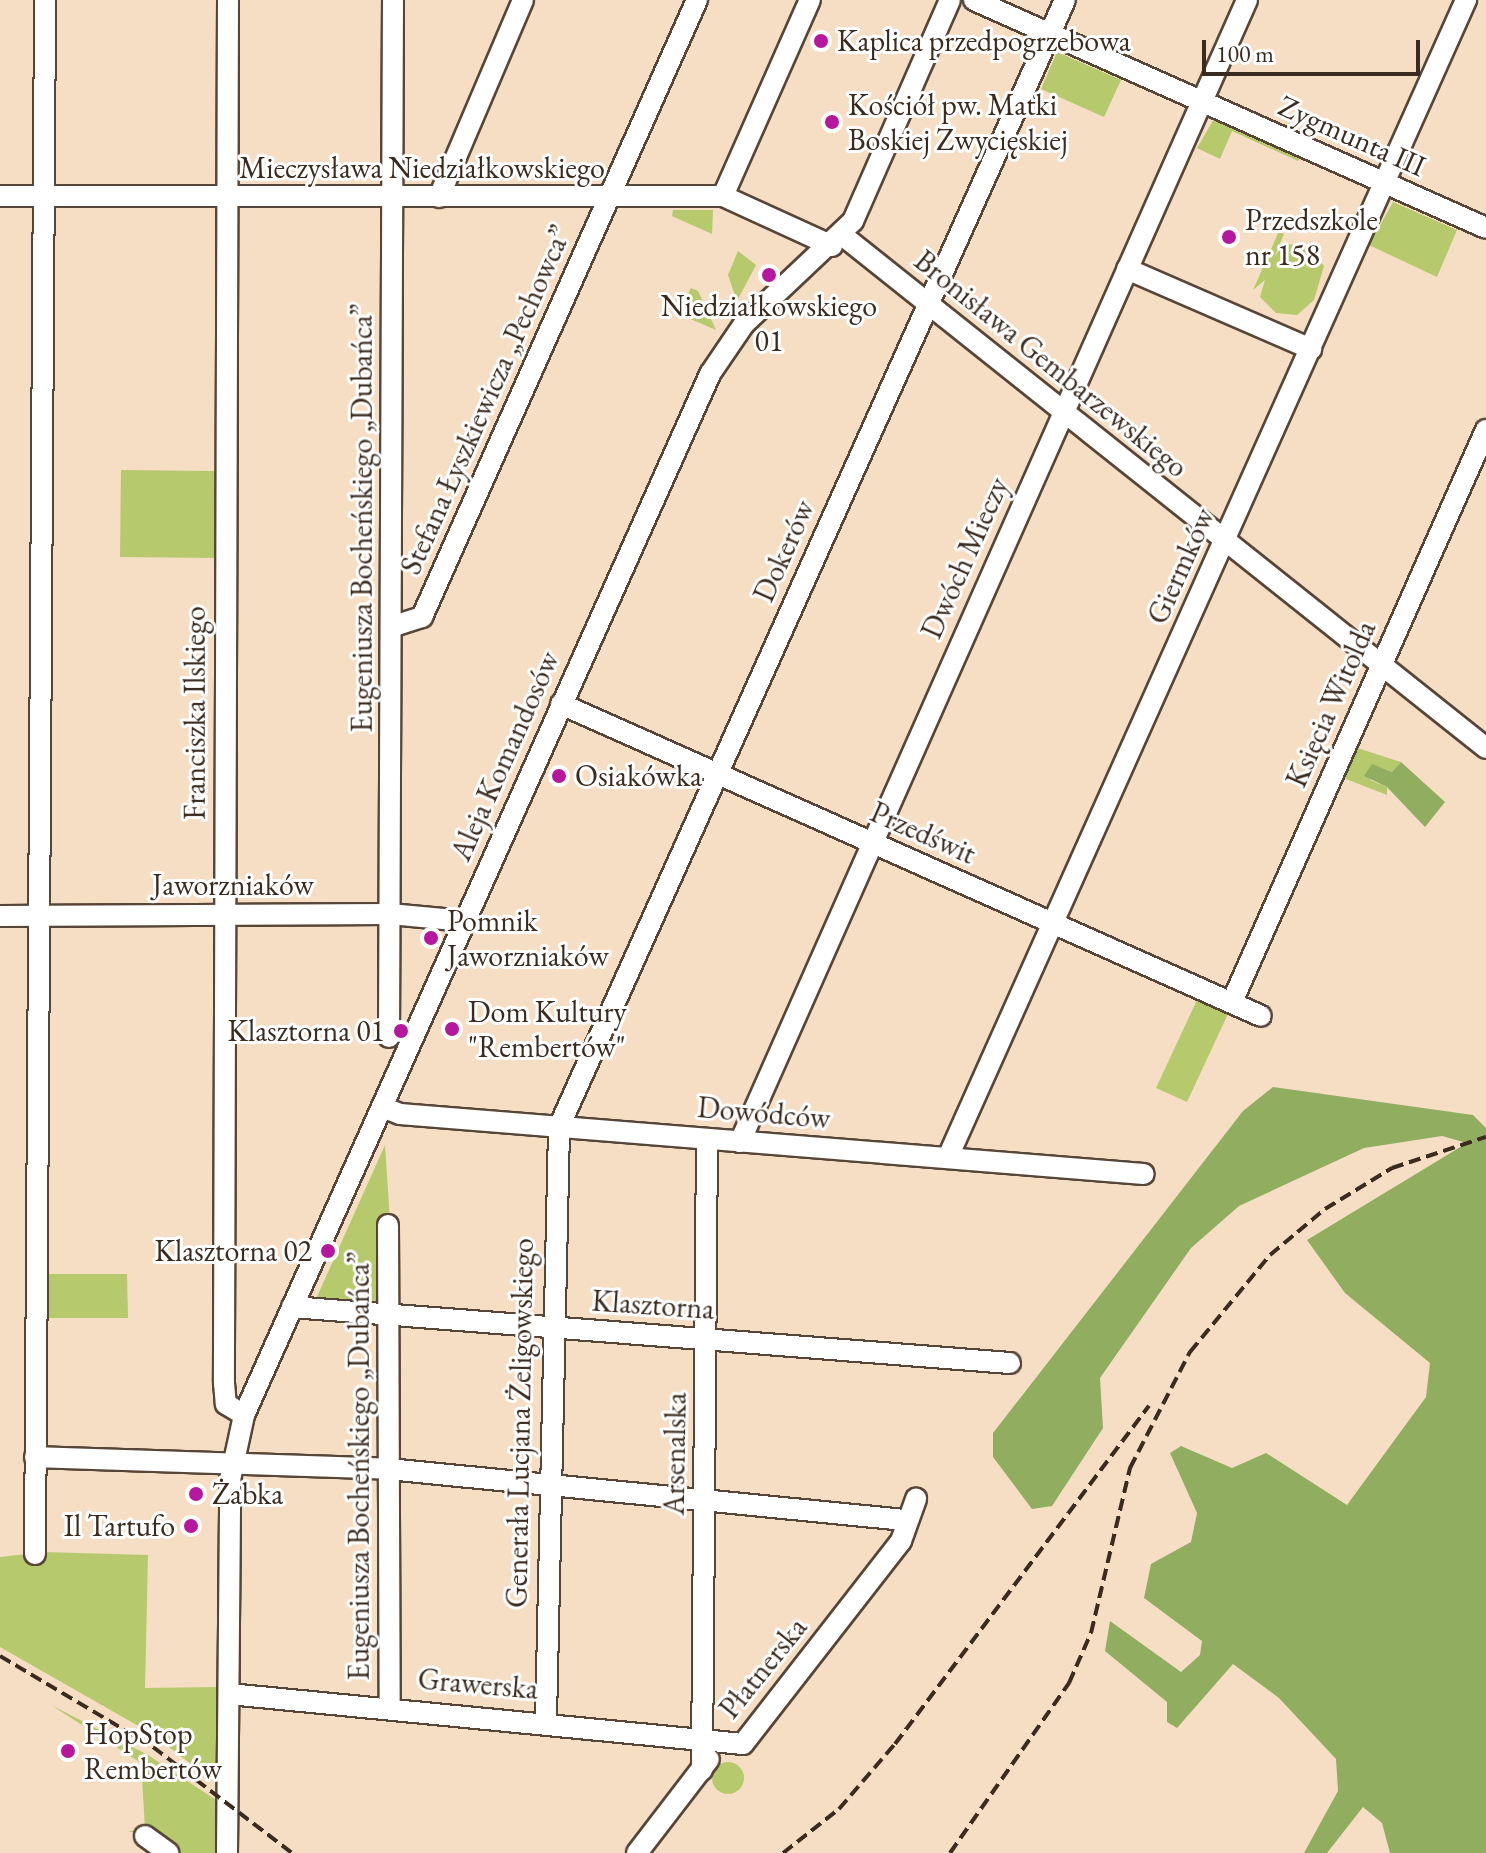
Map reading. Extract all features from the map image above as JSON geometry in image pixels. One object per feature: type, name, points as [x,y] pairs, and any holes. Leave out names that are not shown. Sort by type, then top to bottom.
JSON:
[{"type":"street","points":[[35,1554],[45,0]]},
{"type":"street","name":"Franciszka Ilskiego","points":[[228,0],[225,1401],[244,1415]]},
{"type":"street","name":"Eugeniusza Bocheńskiego „Dubańca”","points":[[389,1037],[393,0]]},
{"type":"street","points":[[439,197],[523,0]]},
{"type":"street","name":"Stefana Łyszkiewicza „Pechowca”","points":[[391,627],[422,617],[697,0]]},
{"type":"street","points":[[723,196],[810,0]]},
{"type":"street","points":[[837,241],[950,0]]},
{"type":"street","name":"Zygmunta III","points":[[974,0],[1486,228]]},
{"type":"street","name":"Dokerów","points":[[559,1127],[1065,0]]},
{"type":"street","name":"Dwóch Mieczy","points":[[740,1142],[1247,0]]},
{"type":"street","name":"Giermków","points":[[948,1157],[1466,0]]},
{"type":"street","name":"Mieczysława Niedziałkowskiego","points":[[0,196],[608,200],[723,196],[837,241]]},
{"type":"street","name":"Bronisława Gembarzewskiego","points":[[837,241],[928,302],[1225,542],[1485,744]]},
{"type":"street","name":"Aleja Komandosów","points":[[232,1459],[244,1415],[561,704],[728,341],[837,241]]},
{"type":"street","points":[[1127,269],[1311,349]]},
{"type":"street","name":"Księcia Witolda","points":[[1232,1002],[1486,430]]},
{"type":"street","name":"Przedświt","points":[[561,704],[1261,1016]]},
{"type":"street","name":"Jaworzniaków","points":[[0,916],[390,914],[465,921]]},
{"type":"street","name":"Dowódców","points":[[382,1107],[559,1127],[1144,1174]]},
{"type":"street","name":"Generała Lucjana Żeligowskiego","points":[[546,1720],[550,1328],[559,1127]]},
{"type":"street","name":"Arsenalska","points":[[707,1139],[704,1498],[710,1740]]},
{"type":"street","name":"Eugeniusza Bocheńskiego „Dubańca”","points":[[388,1225],[390,1707]]},
{"type":"street","name":"Klasztorna","points":[[292,1307],[388,1317],[1010,1363]]},
{"type":"street","points":[[35,1457],[232,1459],[388,1469],[904,1520]]},
{"type":"street","points":[[227,1853],[232,1459]]},
{"type":"street","name":"Płatnerska","points":[[637,1853],[702,1770],[710,1740],[745,1743],[901,1541],[904,1520],[916,1499]]},
{"type":"street","name":"Grawerska","points":[[229,1694],[546,1720],[710,1740]]},
{"type":"street","points":[[145,1836],[168,1853]]},
{"type":"green space","points":[[1057,52],[1121,80],[1104,117],[1041,89]]},
{"type":"green space","points":[[1214,119],[1302,154],[1298,161],[1232,131],[1220,159],[1197,148]]},
{"type":"green space","points":[[1393,202],[1457,230],[1437,277],[1369,245]]},
{"type":"green space","points":[[673,210],[713,210],[712,234],[672,216]]},
{"type":"green space","points":[[1279,231],[1284,234],[1274,258],[1283,244],[1305,245],[1324,266],[1314,300],[1297,315],[1276,313],[1260,297],[1265,280],[1253,290]]},
{"type":"green space","points":[[738,251],[756,265],[737,301],[728,275]]},
{"type":"green space","points":[[691,288],[698,291],[716,330],[679,314]]},
{"type":"green space","points":[[121,470],[214,471],[214,558],[120,557]]},
{"type":"green space","points":[[1354,747],[1401,762],[1392,772],[1379,767],[1370,780],[1387,787],[1387,795],[1341,777]]},
{"type":"green space","points":[[1401,762],[1445,802],[1425,827],[1387,787],[1364,776],[1372,764],[1392,772]]},
{"type":"green space","points":[[1197,1000],[1228,1014],[1187,1102],[1156,1088]]},
{"type":"green space","points":[[1273,1087],[1473,1115],[1486,1128],[1486,1853],[1390,1853],[1382,1823],[1363,1807],[1327,1853],[1304,1853],[1338,1791],[1336,1759],[1279,1698],[1233,1664],[1177,1728],[1167,1722],[1167,1702],[1105,1651],[1110,1621],[1181,1672],[1200,1655],[1202,1641],[1144,1598],[1151,1564],[1191,1542],[1197,1513],[1170,1453],[1181,1446],[1232,1468],[1266,1453],[1347,1505],[1426,1397],[1430,1363],[1345,1293],[1307,1240],[1467,1143],[1442,1136],[1364,1148],[1239,1206],[1191,1248],[1100,1378],[1103,1428],[1052,1506],[1032,1509],[993,1457],[993,1433],[1243,1111]]},
{"type":"green space","points":[[385,1145],[390,1221],[379,1301],[316,1299]]},
{"type":"green space","points":[[46,1274],[127,1274],[128,1318],[46,1318]]},
{"type":"green space","points":[[44,1552],[148,1555],[145,1688],[218,1687],[216,1783],[149,1732],[0,1647],[0,1557]]},
{"type":"green space","points":[[51,1705],[148,1755],[216,1800],[215,1853],[176,1853],[146,1832],[127,1832],[145,1828],[141,1763]]},
{"type":"green space","points":[[728,1762],[739,1767],[744,1778],[739,1789],[728,1794],[717,1789],[712,1778],[717,1767]]},
{"type":"railway","points":[[950,1853],[1069,1683],[1091,1633],[1130,1468],[1190,1352],[1270,1255],[1325,1209],[1392,1168],[1486,1137]]},
{"type":"railway","points":[[783,1853],[839,1809],[895,1744],[1149,1406]]},
{"type":"railway","points":[[0,1656],[153,1747],[292,1853]]},
{"type":"place","name":"Kaplica przedpogrzebowa","points":[[821,41]]},
{"type":"place","name":"Kościół pw. Matki Boskiej Zwycięskiej","points":[[832,122]]},
{"type":"place","name":"Przedszkole nr 158","points":[[1229,237]]},
{"type":"place","name":"Niedziałkowskiego 01","points":[[769,275]]},
{"type":"place","name":"Osiakówka","points":[[559,776]]},
{"type":"place","name":"Pomnik Jaworzniaków","points":[[431,938]]},
{"type":"place","name":"Dom Kultury \"Rembertów\"","points":[[452,1029]]},
{"type":"place","name":"Klasztorna 01","points":[[401,1031]]},
{"type":"place","name":"Klasztorna 02","points":[[328,1251]]},
{"type":"place","name":"Żabka","points":[[196,1494]]},
{"type":"place","name":"Il Tartufo","points":[[191,1526]]},
{"type":"place","name":"HopStop Rembertów","points":[[68,1751]]}]
